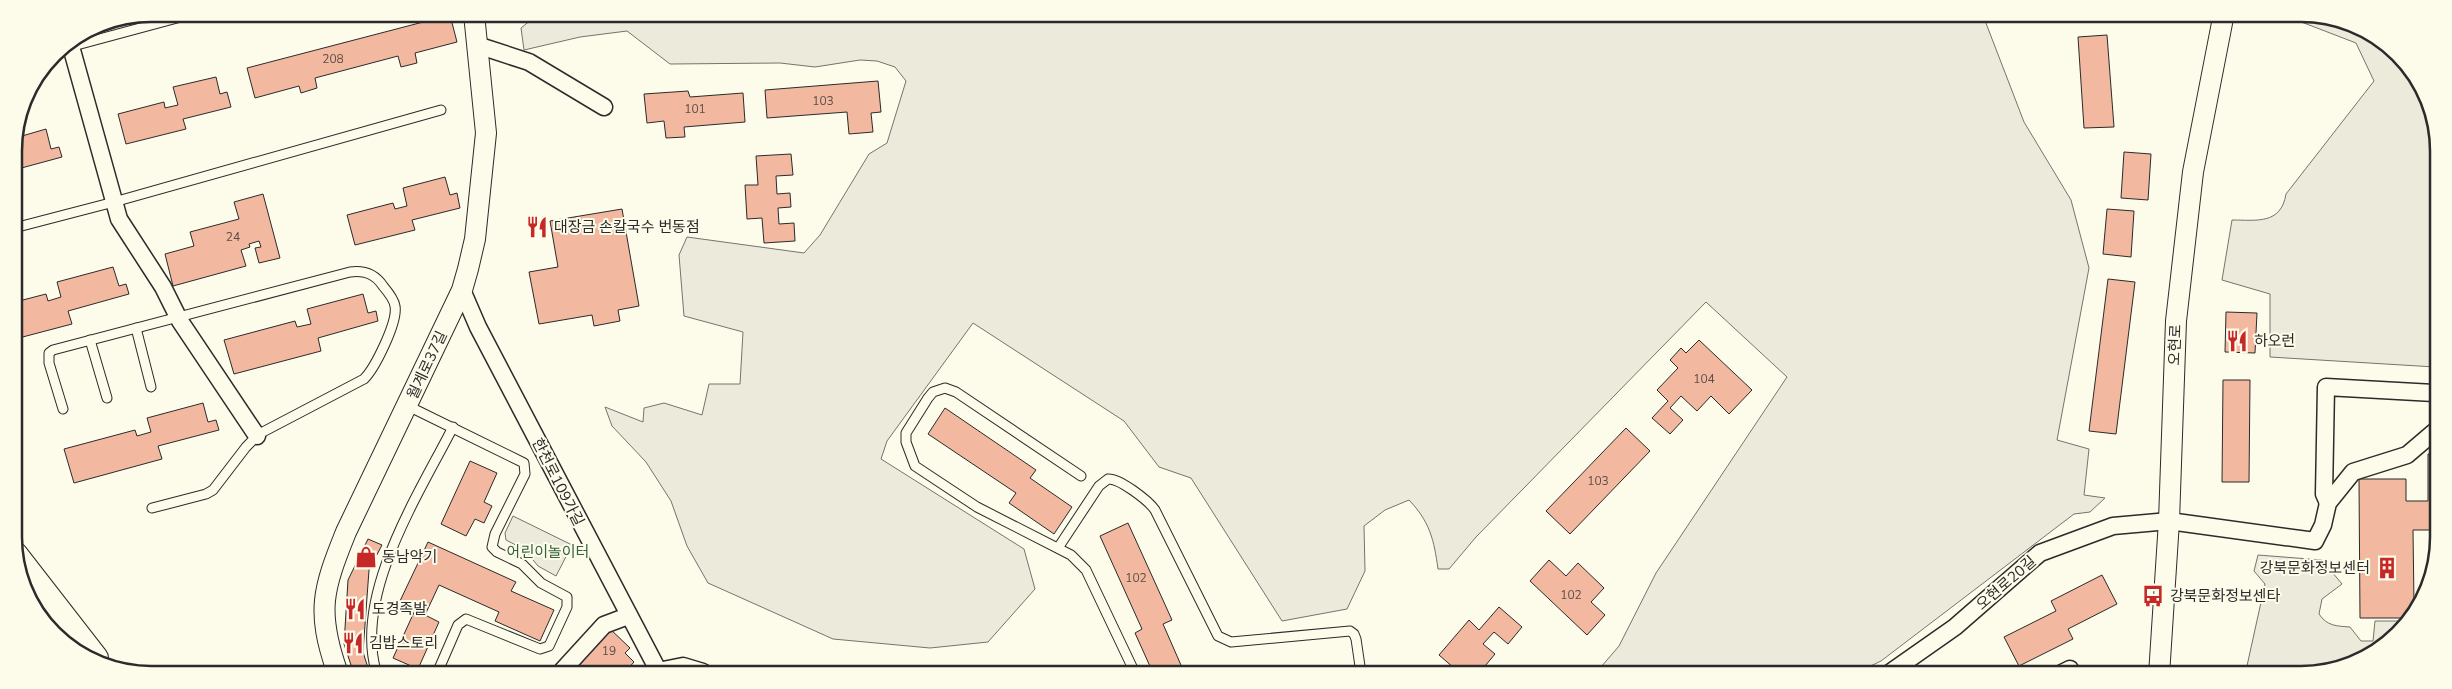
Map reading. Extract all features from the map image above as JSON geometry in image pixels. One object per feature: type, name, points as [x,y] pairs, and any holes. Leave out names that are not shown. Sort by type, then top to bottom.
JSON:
[{"type":"main road","points":[[26,568],[90,651]]},
{"type":"street","name":"오현로","points":[[2160,666],[2169,521],[2176,320],[2193,172],[2222,22]]},
{"type":"street","name":"월계로37길","points":[[335,666],[328,645],[324,606],[325,589],[346,532],[462,290],[475,239],[486,133],[475,23]]},
{"type":"street","points":[[477,45],[529,62],[604,107]]},
{"type":"street","points":[[70,51],[119,219],[163,286],[178,317],[257,436]]},
{"type":"street","name":"한천로109가길","points":[[462,290],[478,327],[653,666]]},
{"type":"street","points":[[2430,393],[2326,387],[2324,494],[2328,503],[2353,472],[2407,455],[2430,435]]},
{"type":"street","name":"오현로20길","points":[[1899,666],[1955,627],[2040,552],[2113,526],[2169,521],[2315,541],[2323,525],[2328,503]]},
{"type":"street","points":[[566,666],[604,625],[628,616]]},
{"type":"lane","points":[[84,42],[157,23]]},
{"type":"lane","points":[[23,226],[441,110]]},
{"type":"lane","points":[[62,409],[49,364],[50,353],[53,350],[350,272],[360,271],[378,278],[392,298],[395,306],[395,315],[380,358],[370,373],[364,379],[257,436],[246,447],[213,490],[206,494],[152,508]]},
{"type":"lane","points":[[136,328],[151,387]]},
{"type":"lane","points":[[90,340],[107,398]]},
{"type":"lane","points":[[1081,476],[956,392],[946,388],[933,392],[906,433],[910,455],[919,470],[977,508],[1071,555],[1086,570],[1132,666]]},
{"type":"lane","points":[[408,406],[524,463],[525,474],[495,534],[492,547],[496,552],[522,564],[541,583],[567,597],[567,602],[552,642],[545,649],[540,649],[472,620],[462,621],[440,666]]},
{"type":"lane","points":[[375,666],[372,637],[379,579],[390,550],[453,427]]},
{"type":"lane","points":[[1058,548],[1099,486],[1108,479],[1117,480],[1155,510],[1218,636],[1231,642],[1350,632],[1354,634],[1356,639],[1360,666]]},
{"type":"green space","points":[[1986,22],[2024,122],[2071,200],[2089,268],[2057,440],[2089,449],[2084,495],[2105,498],[2090,512],[2074,514],[1881,661],[1871,666],[1602,666],[1619,646],[1656,573],[1787,377],[1706,302],[1476,537],[1449,569],[1438,569],[1430,532],[1422,516],[1409,500],[1385,510],[1364,526],[1365,571],[1347,609],[1282,621],[1191,478],[1159,467],[1124,421],[973,323],[887,441],[881,459],[1024,549],[1035,589],[988,642],[930,648],[833,639],[708,583],[687,546],[671,501],[646,462],[612,426],[605,407],[643,422],[644,408],[664,403],[702,415],[709,384],[740,384],[743,332],[684,316],[679,255],[687,237],[804,253],[820,235],[869,154],[887,143],[906,81],[895,67],[877,61],[860,60],[815,67],[780,63],[670,64],[627,31],[580,37],[524,50],[521,28],[527,23]]},
{"type":"green space","points":[[2302,22],[2334,27],[2350,32],[2379,49],[2398,66],[2416,94],[2423,110],[2430,151],[2430,367],[2270,357],[2270,294],[2222,280],[2232,220],[2266,219],[2279,211],[2286,194],[2374,81],[2356,43]]},
{"type":"green space","name":"어린이놀이터","points":[[513,516],[572,545],[556,576],[538,566],[525,550],[506,540],[505,533]]},
{"type":"green space","points":[[2258,555],[2322,560],[2342,584],[2322,599],[2319,614],[2325,621],[2336,626],[2350,627],[2361,641],[2373,641],[2375,621],[2399,621],[2386,635],[2372,645],[2350,657],[2334,662],[2309,666],[2247,666],[2265,584],[2254,571]]},
{"type":"building","points":[[420,23],[452,23],[457,42],[415,53],[417,63],[401,67],[398,56],[315,78],[317,88],[301,93],[299,86],[255,98],[247,68]]},
{"type":"building","points":[[2107,35],[2114,127],[2084,128],[2078,37]]},
{"type":"building","points":[[216,77],[220,94],[227,92],[231,107],[183,119],[186,129],[126,144],[118,114],[164,102],[165,108],[178,105],[173,87]]},
{"type":"building","points":[[878,81],[881,112],[871,113],[873,132],[849,134],[847,112],[767,118],[765,90]]},
{"type":"building","points":[[688,91],[690,97],[743,93],[745,122],[684,127],[685,137],[666,138],[664,121],[647,123],[644,94]]},
{"type":"building","points":[[46,129],[51,149],[59,147],[62,157],[23,168],[24,135]]},
{"type":"building","points":[[2124,152],[2151,154],[2148,200],[2121,198]]},
{"type":"building","points":[[791,154],[793,175],[776,176],[777,194],[790,193],[791,207],[778,208],[779,224],[794,223],[795,241],[764,243],[762,218],[747,219],[745,185],[758,185],[756,156]]},
{"type":"building","points":[[445,177],[450,195],[457,193],[460,208],[412,220],[415,230],[355,245],[347,215],[393,203],[395,209],[407,206],[403,188]]},
{"type":"building","points":[[263,194],[280,258],[259,263],[255,248],[261,247],[259,241],[249,244],[250,247],[241,250],[246,266],[173,286],[165,254],[194,246],[190,232],[239,219],[234,202]]},
{"type":"building","points":[[622,209],[639,306],[618,310],[620,321],[594,326],[592,315],[539,324],[529,272],[558,267],[550,221]]},
{"type":"building","points":[[2107,209],[2134,211],[2131,257],[2103,254]]},
{"type":"building","points":[[113,267],[119,286],[126,284],[129,294],[68,311],[72,324],[23,337],[23,300],[46,294],[48,301],[61,297],[57,282]]},
{"type":"building","points":[[2108,279],[2135,282],[2116,434],[2089,431]]},
{"type":"building","points":[[363,294],[368,313],[376,311],[378,321],[318,338],[321,351],[234,374],[224,340],[295,321],[297,327],[311,324],[307,309]]},
{"type":"building","points":[[2226,312],[2257,313],[2255,353],[2225,352]]},
{"type":"building","points":[[1699,340],[1752,390],[1729,414],[1711,396],[1697,411],[1681,396],[1670,408],[1683,420],[1670,434],[1652,418],[1668,401],[1657,390],[1678,368],[1670,360],[1681,348],[1686,353]]},
{"type":"building","points":[[2223,380],[2250,380],[2249,482],[2222,482]]},
{"type":"building","points":[[203,403],[208,422],[216,420],[219,430],[158,446],[162,459],[74,483],[64,449],[135,430],[137,436],[151,432],[147,418]]},
{"type":"building","points":[[945,408],[1036,470],[1030,478],[1072,507],[1054,534],[1009,503],[1016,493],[928,434]]},
{"type":"building","points":[[1626,428],[1650,451],[1570,534],[1546,511]]},
{"type":"building","name":"강북문화정보센터","points":[[2428,454],[2430,454],[2430,530],[2413,530],[2414,598],[2401,618],[2360,618],[2359,479],[2406,479],[2406,501],[2428,501]]},
{"type":"building","points":[[470,461],[497,473],[484,502],[492,506],[484,523],[475,519],[466,536],[441,524]]},
{"type":"building","points":[[1128,523],[1172,620],[1163,624],[1181,666],[1150,666],[1135,633],[1142,629],[1100,536]]},
{"type":"building","points":[[368,539],[382,545],[369,570],[363,652],[367,666],[351,666],[344,644],[348,580]]},
{"type":"building","points":[[428,542],[516,582],[511,591],[554,610],[540,641],[495,621],[499,612],[439,585],[425,615],[439,622],[419,666],[411,666],[393,658],[416,608],[400,601]]},
{"type":"building","points":[[1549,560],[1566,576],[1578,563],[1604,588],[1591,602],[1605,615],[1587,635],[1530,581]]},
{"type":"building","points":[[2102,575],[2117,604],[2068,629],[2073,639],[2019,666],[2004,637],[2056,611],[2051,601]]},
{"type":"building","points":[[1499,607],[1522,627],[1508,644],[1494,632],[1483,644],[1495,654],[1485,666],[1452,666],[1439,655],[1469,620],[1479,630]]},
{"type":"building","points":[[607,626],[630,648],[625,653],[634,662],[630,666],[575,666]]},
{"type":"place","name":"대장금 손칼국수 번동점","points":[[537,227]]},
{"type":"place","name":"하오런","points":[[2237,341]]},
{"type":"place","name":"동남악기","points":[[366,557]]},
{"type":"place","name":"강북문화정보센터","points":[[2387,568]]},
{"type":"place","name":"강북문화정보센타","points":[[2153,596]]},
{"type":"place","name":"도경족발","points":[[355,609]]},
{"type":"place","name":"김밥스토리","points":[[353,643]]}]
